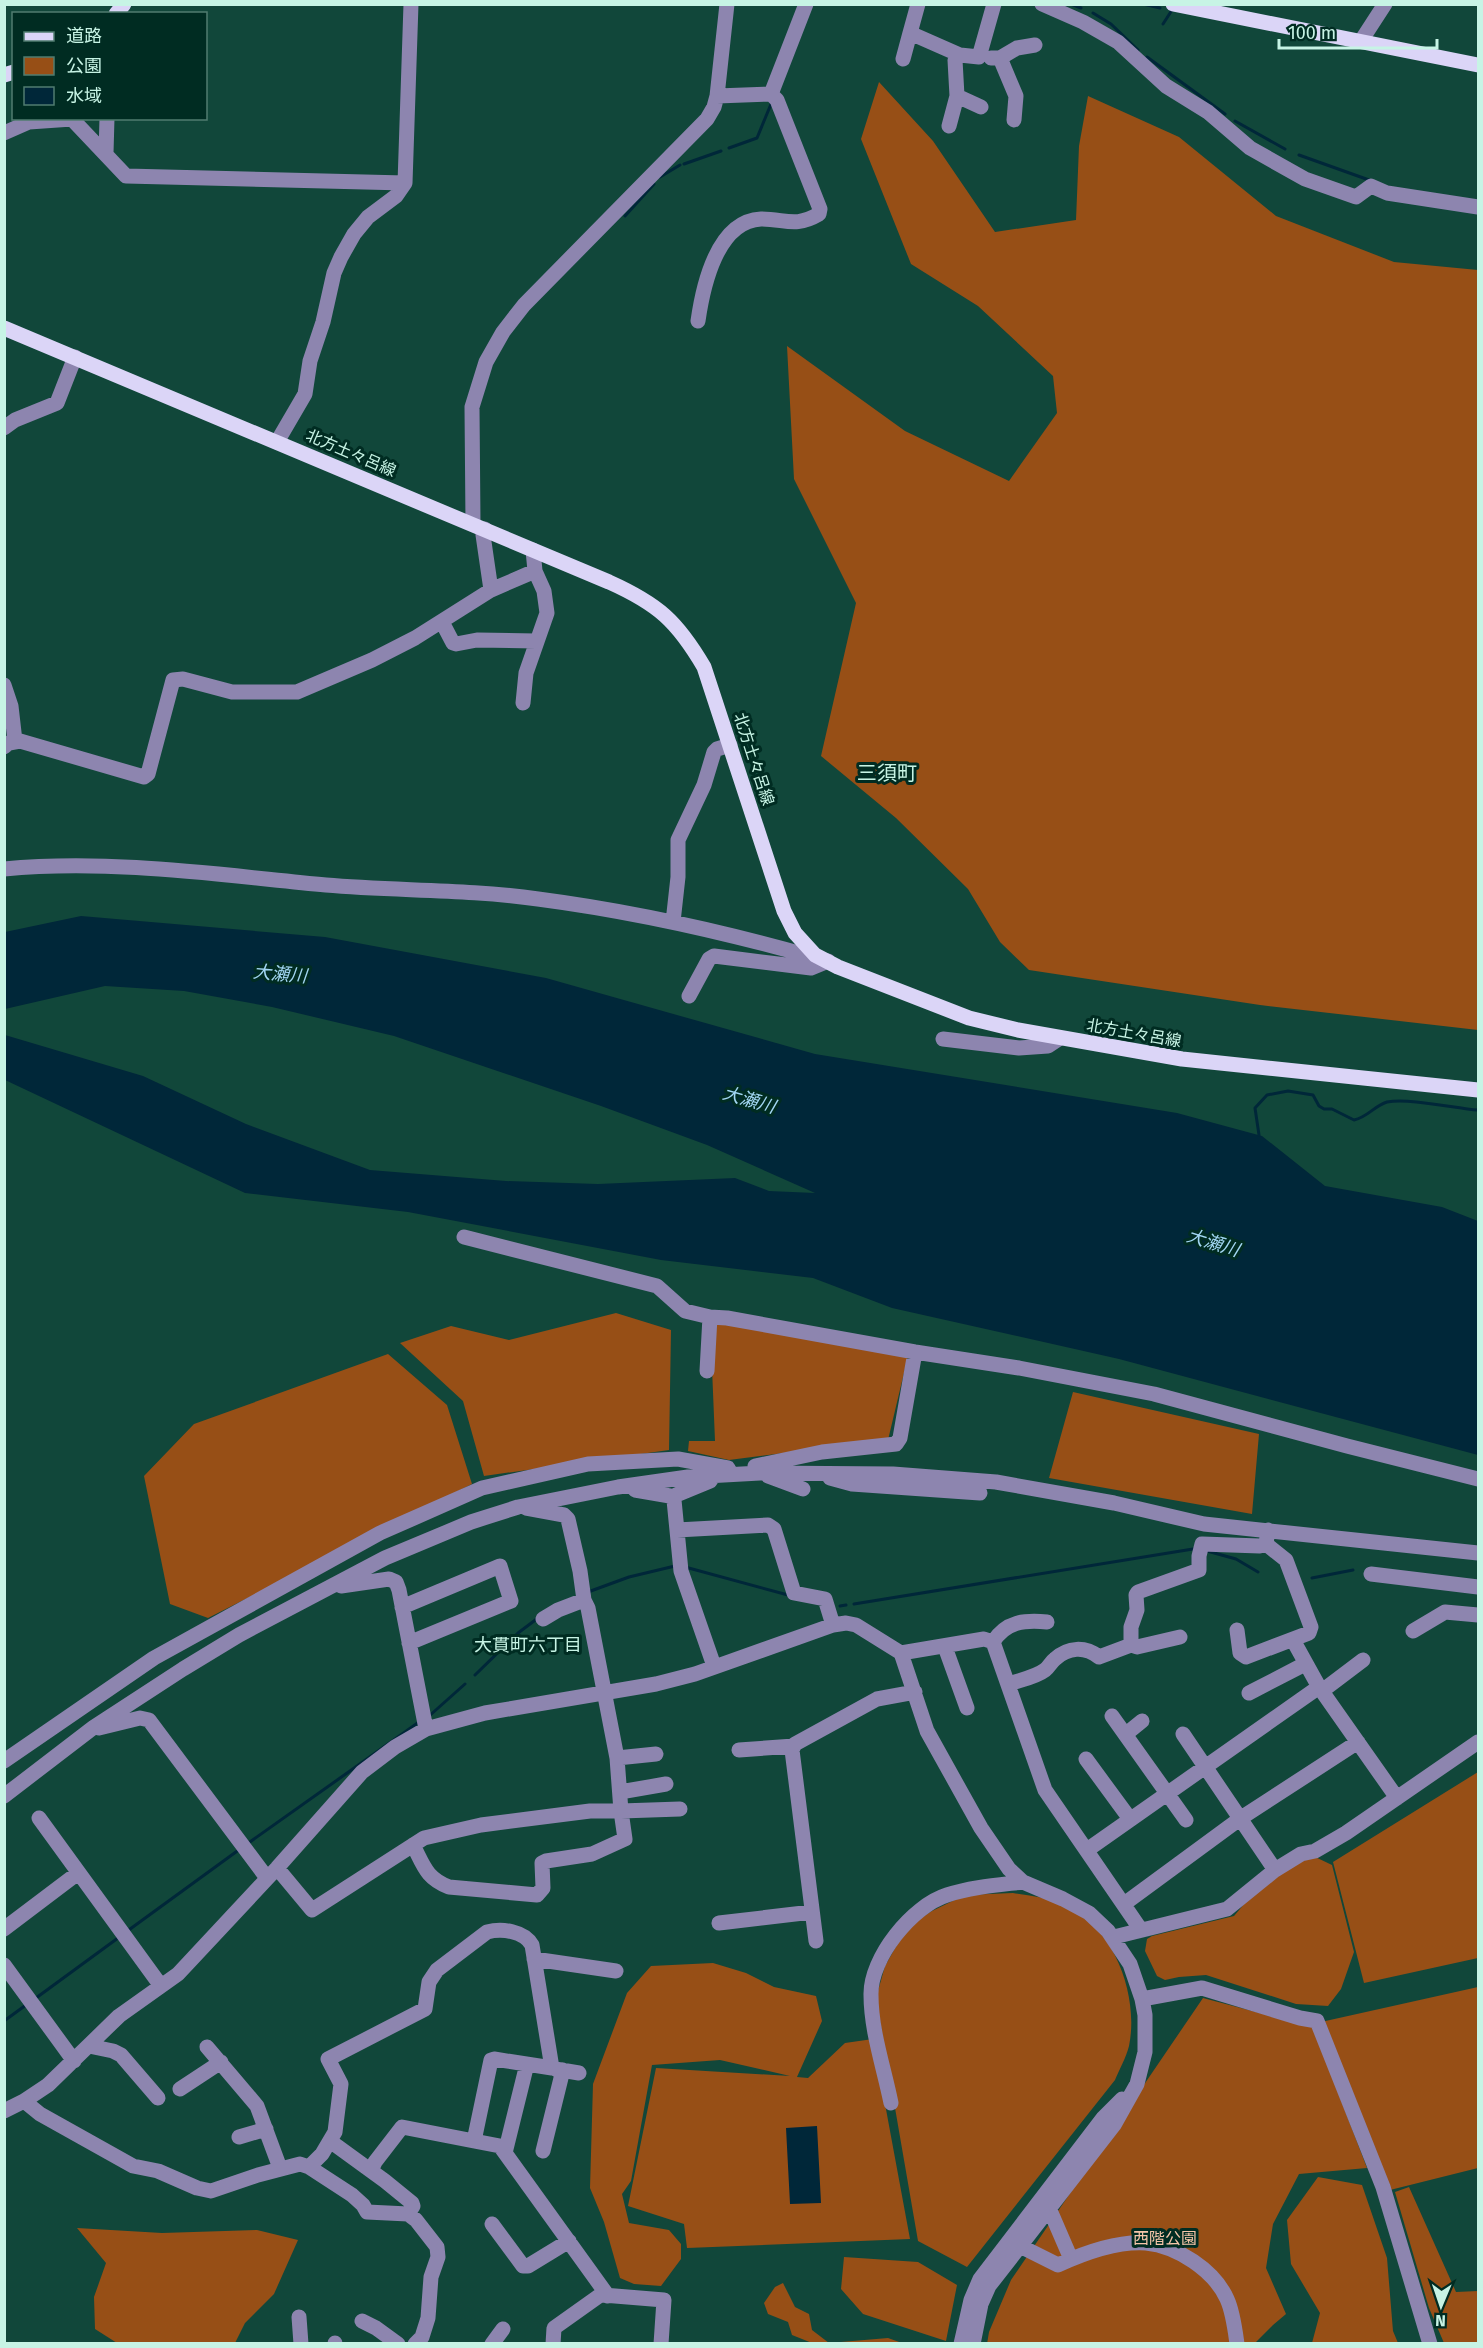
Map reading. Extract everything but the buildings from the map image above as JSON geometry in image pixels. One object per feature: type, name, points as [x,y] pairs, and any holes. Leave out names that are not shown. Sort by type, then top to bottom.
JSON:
[{"type":"main road","points":[[1173,4],[1479,65]]},
{"type":"main road","name":"北方土々呂線","points":[[4,328],[479,526],[632,593],[667,615],[687,638],[704,667],[784,911],[795,933],[821,958],[969,1018],[1060,1038],[1231,1066],[1479,1090]]},
{"type":"street","points":[[277,442],[304,394],[310,362],[323,322],[334,273],[341,257],[354,234],[368,217],[396,196],[405,183],[411,4]]},
{"type":"street","points":[[490,590],[491,583],[483,535],[479,526],[472,407],[486,362],[503,332],[524,305],[707,119],[717,96],[727,4]]},
{"type":"street","points":[[771,94],[806,4]]},
{"type":"street","points":[[903,59],[918,4]]},
{"type":"street","points":[[979,57],[994,4]]},
{"type":"street","points":[[1042,4],[1083,22],[1118,42],[1166,86],[1208,112],[1250,148],[1305,178],[1356,197],[1371,186],[1387,193],[1479,207]]},
{"type":"street","points":[[1362,41],[1385,4]]},
{"type":"street","points":[[910,33],[960,55],[979,57],[1000,58],[1017,48],[1035,45]]},
{"type":"street","points":[[949,126],[957,96],[955,60],[960,55]]},
{"type":"street","points":[[1000,58],[1016,96],[1014,120]]},
{"type":"street","points":[[698,321],[700,304],[716,254],[726,238],[752,220],[764,219],[791,224],[805,222],[819,214],[820,209],[777,100],[771,94],[717,96]]},
{"type":"street","points":[[957,96],[981,107]]},
{"type":"street","points":[[4,133],[29,122],[58,120]]},
{"type":"street","points":[[73,120],[126,176],[405,183]]},
{"type":"street","points":[[106,153],[108,120]]},
{"type":"street","points":[[4,428],[15,420],[57,403],[75,357]]},
{"type":"street","points":[[523,703],[526,673],[547,613],[547,602],[535,571],[533,550]]},
{"type":"street","points":[[4,685],[11,706],[10,744],[69,754],[144,777],[148,774],[173,680],[183,679],[232,692],[297,692],[372,660],[442,622],[490,590],[535,571]]},
{"type":"street","points":[[442,622],[453,643],[456,644],[477,640],[536,641]]},
{"type":"street","points":[[673,922],[680,833],[704,785],[714,752],[730,745]]},
{"type":"street","points":[[4,869],[123,868],[362,888],[522,897],[673,922],[821,958]]},
{"type":"street","points":[[689,996],[709,959],[714,956],[811,968],[821,958]]},
{"type":"street","points":[[944,1039],[1019,1048],[1048,1046],[1060,1038]]},
{"type":"street","points":[[464,1237],[657,1286],[685,1311],[710,1317],[1019,1368],[1154,1394],[1479,1479]]},
{"type":"street","points":[[707,1371],[710,1317]]},
{"type":"street","points":[[755,1473],[753,1466],[822,1452],[896,1444],[900,1438],[915,1352]]},
{"type":"street","points":[[4,1761],[154,1658],[380,1533],[482,1488],[588,1464],[611,1462],[678,1459],[728,1468],[731,1474]]},
{"type":"street","points":[[816,1472],[828,1478],[852,1484],[980,1493]]},
{"type":"street","points":[[755,1473],[803,1489]]},
{"type":"street","points":[[4,1796],[94,1727],[183,1668],[329,1587],[431,1538],[471,1522],[523,1506],[618,1487],[731,1474],[893,1473],[996,1482],[1114,1503],[1267,1537],[1479,1553]]},
{"type":"street","points":[[714,1476],[711,1481],[676,1495],[674,1500],[681,1571],[714,1666]]},
{"type":"street","points":[[618,1487],[670,1496],[674,1500]]},
{"type":"street","points":[[413,1845],[429,1877],[449,1887],[537,1895],[543,1888],[542,1863],[592,1854],[625,1839],[617,1758],[568,1519],[564,1515],[528,1509],[523,1506]]},
{"type":"street","points":[[676,1530],[768,1525],[774,1529],[794,1593],[825,1599],[833,1625]]},
{"type":"street","points":[[1237,1630],[1240,1653],[1246,1657],[1309,1633],[1311,1627],[1286,1560],[1267,1537]]},
{"type":"street","points":[[1131,1645],[1131,1627],[1137,1610],[1136,1595],[1138,1592],[1199,1570],[1202,1544],[1245,1547],[1267,1537]]},
{"type":"street","points":[[402,1607],[500,1566],[511,1600],[409,1643]]},
{"type":"street","points":[[1371,1574],[1479,1587]]},
{"type":"street","points":[[329,1587],[390,1579],[396,1581],[426,1729]]},
{"type":"street","points":[[543,1619],[558,1610],[584,1600]]},
{"type":"street","points":[[1413,1630],[1445,1612],[1479,1615]]},
{"type":"street","points":[[993,1642],[1009,1627],[1028,1620],[1047,1622]]},
{"type":"street","points":[[4,2111],[48,2085],[118,2016],[178,1974],[362,1772],[395,1747],[426,1729],[485,1713],[656,1684],[833,1625],[846,1623],[856,1625],[901,1653],[927,1731],[981,1828],[1009,1869],[1023,1882],[1089,1913],[1114,1937],[1130,1964],[1145,2015],[1144,2052],[1137,2084],[1114,2125],[989,2286],[981,2304],[973,2343]]},
{"type":"street","points":[[1009,1684],[1046,1670],[1061,1654],[1085,1649],[1099,1657],[1131,1645],[1137,1647],[1180,1637]]},
{"type":"street","points":[[901,1653],[945,1647],[964,1641],[984,1639],[993,1642]]},
{"type":"street","points":[[1293,1640],[1320,1689],[1397,1798]]},
{"type":"street","points":[[993,1642],[1046,1790],[1141,1930]]},
{"type":"street","points":[[945,1647],[968,1708]]},
{"type":"street","points":[[1087,1850],[1205,1766],[1363,1660]]},
{"type":"street","points":[[1249,1694],[1305,1664]]},
{"type":"street","points":[[740,1750],[794,1746],[878,1699],[915,1692]]},
{"type":"street","points":[[1112,1716],[1186,1820]]},
{"type":"street","points":[[94,1727],[102,1729],[140,1718],[149,1720],[272,1873],[312,1910],[424,1838],[481,1825],[590,1811],[680,1809]]},
{"type":"street","points":[[1126,1734],[1142,1721]]},
{"type":"street","points":[[1183,1734],[1275,1870]]},
{"type":"street","points":[[1124,1904],[1241,1818],[1358,1742]]},
{"type":"street","points":[[1114,1937],[1227,1909],[1275,1870],[1301,1854],[1315,1851],[1346,1833],[1479,1742]]},
{"type":"street","points":[[794,1746],[792,1750],[816,1941]]},
{"type":"street","points":[[617,1758],[656,1754]]},
{"type":"street","points":[[1086,1759],[1130,1819]]},
{"type":"street","points":[[620,1792],[666,1784]]},
{"type":"street","points":[[39,1818],[161,1986]]},
{"type":"street","points":[[4,1929],[78,1874]]},
{"type":"street","points":[[891,2103],[870,1993],[878,1963],[892,1939],[916,1912],[945,1895],[1023,1882]]},
{"type":"street","points":[[719,1923],[812,1912]]},
{"type":"street","points":[[309,2167],[322,2154],[335,2132],[341,2084],[328,2059],[425,2009],[429,1982],[437,1970],[487,1932],[496,1929],[527,1937],[532,1945],[557,2069],[543,2151]]},
{"type":"street","points":[[534,1959],[616,1971]]},
{"type":"street","points":[[4,1965],[74,2061]]},
{"type":"street","points":[[1142,1999],[1202,1988],[1300,2018],[1317,2021],[1383,2187],[1430,2343]]},
{"type":"street","points":[[89,2046],[121,2055],[158,2098]]},
{"type":"street","points":[[207,2047],[257,2106],[280,2168]]},
{"type":"street","points":[[474,2141],[491,2060],[579,2073]]},
{"type":"street","points":[[180,2089],[221,2062]]},
{"type":"street","points":[[505,2153],[527,2064]]},
{"type":"street","points":[[961,2343],[971,2300],[990,2264],[1103,2118],[1137,2084]]},
{"type":"street","points":[[24,2101],[40,2114],[132,2166],[158,2171],[197,2188],[212,2191],[280,2168],[300,2164],[309,2167],[352,2195],[367,2212],[408,2214],[416,2220],[437,2247],[438,2257],[431,2277],[428,2318],[422,2337],[415,2343]]},
{"type":"street","points":[[371,2171],[375,2162],[402,2127],[500,2146],[608,2296]]},
{"type":"street","points":[[239,2138],[266,2129]]},
{"type":"street","points":[[330,2141],[412,2204],[408,2214]]},
{"type":"street","points":[[1049,2208],[1071,2259]]},
{"type":"street","points":[[492,2224],[523,2266],[528,2266],[569,2241]]},
{"type":"street","points":[[1020,2246],[1058,2265],[1091,2252],[1123,2245],[1146,2243],[1172,2250],[1193,2262],[1212,2278],[1222,2291],[1232,2318],[1237,2343]]},
{"type":"street","points":[[553,2343],[554,2328],[599,2296],[664,2300],[661,2343]]},
{"type":"street","points":[[299,2316],[301,2343]]},
{"type":"street","points":[[362,2321],[398,2343]]},
{"type":"street","points":[[492,2343],[503,2329]]},
{"type":"green space","points":[[879,82],[933,141],[995,232],[1076,220],[1079,146],[1088,96],[1179,137],[1276,216],[1394,262],[1478,270],[1478,1030],[1260,1005],[1029,970],[1000,942],[968,889],[896,818],[821,756],[856,603],[794,479],[787,346],[905,431],[1009,481],[1057,413],[1053,376],[978,306],[911,264],[861,139]]},
{"type":"green space","points":[[616,1313],[671,1330],[669,1450],[484,1476],[463,1401],[400,1343],[451,1326],[509,1340]]},
{"type":"green space","points":[[717,1321],[908,1356],[888,1440],[729,1460],[688,1451],[689,1441],[715,1441],[712,1368]]},
{"type":"green space","points":[[388,1354],[447,1405],[472,1484],[208,1618],[170,1604],[144,1476],[194,1424]]},
{"type":"green space","points":[[1073,1392],[1259,1434],[1252,1514],[1049,1478]]},
{"type":"green space","points":[[1478,1772],[1478,1958],[1364,1983],[1333,1862]]},
{"type":"green space","points":[[1311,1855],[1332,1865],[1354,1952],[1341,1989],[1328,2006],[1296,2004],[1206,1975],[1165,1980],[1157,1976],[1145,1951],[1147,1939],[1234,1916],[1245,1903],[1294,1863]]},
{"type":"green space","points":[[1013,1893],[1056,1901],[1070,1907],[1100,1932],[1121,1967],[1127,1987],[1131,2027],[1129,2046],[1115,2080],[967,2267],[918,2241],[876,1998],[885,1966],[907,1927],[932,1911],[965,1895]]},
{"type":"green space","points":[[713,1963],[746,1973],[774,1987],[816,1996],[822,2021],[797,2077],[808,2078],[845,2043],[873,2039],[910,2239],[687,2248],[684,2224],[628,2206],[656,2068],[790,2076],[720,2060],[652,2065],[631,2181],[622,2194],[629,2223],[669,2230],[681,2244],[681,2259],[661,2286],[634,2284],[620,2278],[604,2222],[590,2188],[593,2084],[627,1993],[651,1966]]},
{"type":"green space","points":[[1478,1987],[1478,2168],[1390,2190],[1321,2022]]},
{"type":"green space","name":"西階公園","points":[[1203,1998],[1313,2027],[1367,2168],[1299,2174],[1273,2224],[1266,2268],[1286,2314],[1255,2343],[987,2344],[989,2332],[1011,2280]]},
{"type":"green space","points":[[1318,2177],[1362,2185],[1387,2258],[1393,2331],[1398,2343],[1312,2343],[1320,2313],[1291,2264],[1287,2220]]},
{"type":"green space","points":[[1409,2187],[1456,2292],[1478,2291],[1478,2343],[1444,2343],[1429,2308],[1395,2192]]},
{"type":"green space","points":[[77,2228],[162,2233],[257,2230],[298,2240],[274,2294],[245,2323],[235,2343],[117,2343],[95,2329],[94,2297],[106,2263]]},
{"type":"green space","points":[[844,2257],[918,2262],[957,2285],[946,2341],[863,2314],[841,2289]]},
{"type":"green space","points":[[783,2283],[795,2307],[809,2314],[812,2330],[829,2343],[812,2343],[792,2335],[788,2322],[768,2314],[764,2303],[775,2287]]},
{"type":"green space","points":[[888,2338],[902,2343],[829,2343]]},
{"type":"water","name":"大瀬川","points":[[81,916],[325,937],[546,978],[815,1054],[1177,1113],[1262,1136],[1325,1186],[1442,1207],[1478,1221],[1478,1455],[1119,1359],[892,1308],[813,1278],[661,1260],[408,1212],[245,1193],[5,1080],[5,1035],[143,1076],[246,1124],[370,1170],[506,1181],[598,1184],[735,1178],[769,1191],[815,1193],[707,1145],[601,1106],[394,1036],[272,1007],[184,991],[105,986],[5,1009],[5,932]]},
{"type":"water","points":[[817,2126],[821,2203],[790,2204],[786,2128]]},
{"type":"waterway","points":[[1071,4],[1081,8]]},
{"type":"waterway","points":[[1143,4],[1160,8]]},
{"type":"waterway","points":[[1163,24],[1172,10]]},
{"type":"waterway","points":[[1093,13],[1111,24],[1138,50]]},
{"type":"waterway","points":[[1147,57],[1225,114]]},
{"type":"waterway","points":[[729,148],[757,138],[771,104]]},
{"type":"waterway","points":[[1235,121],[1285,149]]},
{"type":"waterway","points":[[684,164],[721,151]]},
{"type":"waterway","points":[[1299,155],[1369,180]]},
{"type":"waterway","points":[[660,177],[680,165]]},
{"type":"waterway","points":[[625,216],[654,184]]},
{"type":"waterway","points":[[1259,1135],[1255,1108],[1267,1095],[1288,1091],[1313,1095],[1319,1106],[1332,1109],[1354,1120],[1382,1104],[1397,1101],[1478,1110]]},
{"type":"waterway","points":[[854,1604],[1193,1549]]},
{"type":"waterway","points":[[1207,1551],[1236,1559],[1258,1572]]},
{"type":"waterway","points":[[588,1592],[629,1577],[675,1566]]},
{"type":"waterway","points":[[685,1567],[788,1595]]},
{"type":"waterway","points":[[1312,1578],[1353,1570]]},
{"type":"waterway","points":[[840,1606],[846,1605]]},
{"type":"waterway","points":[[475,1675],[518,1633],[538,1618]]},
{"type":"waterway","points":[[428,1717],[465,1684]]},
{"type":"waterway","points":[[247,1844],[419,1722]]},
{"type":"waterway","points":[[126,1932],[240,1849]]},
{"type":"waterway","points":[[36,1998],[118,1938]]},
{"type":"waterway","points":[[4,2021],[26,2005]]},
{"type":"district","name":"三須町","points":[[887,773]]},
{"type":"district","name":"大貫町六丁目","points":[[528,1645]]}]
